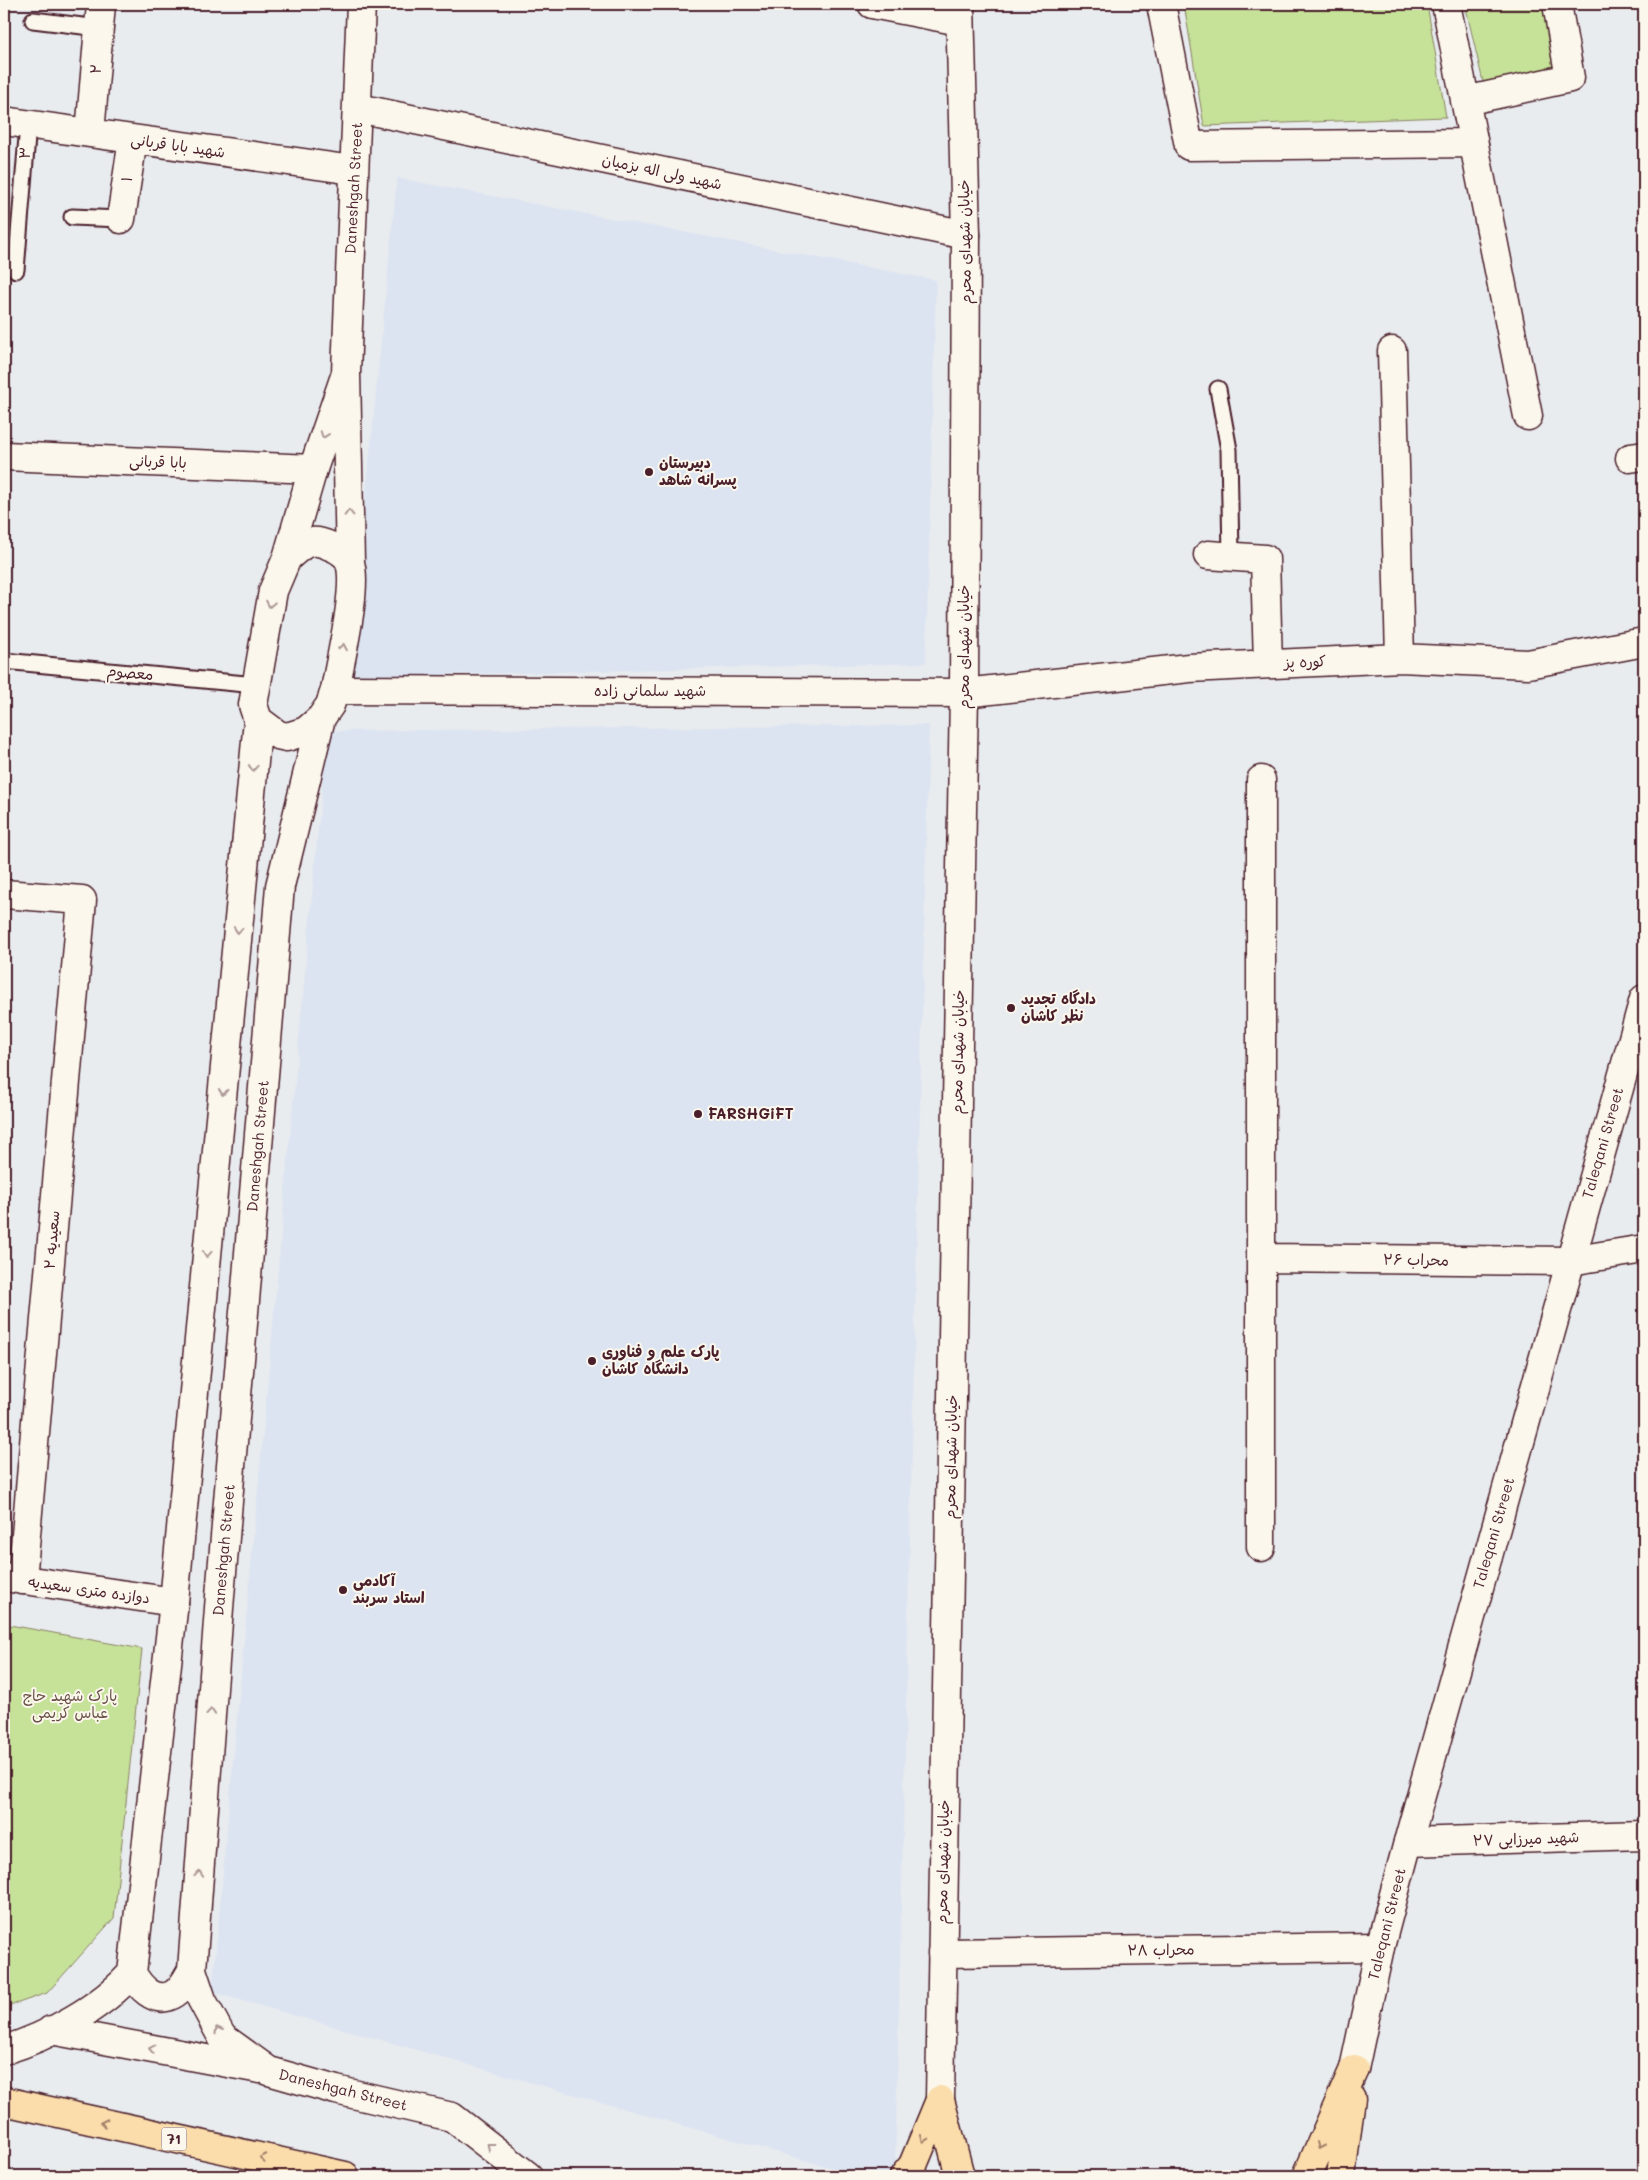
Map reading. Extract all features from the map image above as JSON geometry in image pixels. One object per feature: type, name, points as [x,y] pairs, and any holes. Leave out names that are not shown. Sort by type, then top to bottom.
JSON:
[{"type":"highway","points":[[1307,2176],[1354,2069]]},
{"type":"highway","points":[[1341,2176],[1354,2069]]},
{"type":"highway","points":[[904,2176],[913,2165],[940,2100]]},
{"type":"highway","points":[[940,2100],[960,2176]]},
{"type":"highway","name":"71","points":[[4,2101],[345,2176]]},
{"type":"street","name":"Daneshgah Street","points":[[258,720],[278,735],[287,737],[306,731],[321,718],[330,706],[335,690],[352,588],[346,372],[361,4]]},
{"type":"street","points":[[872,4],[960,12]]},
{"type":"street","points":[[1161,4],[1189,146],[1474,143]]},
{"type":"street","points":[[1446,4],[1528,416]]},
{"type":"street","points":[[1465,101],[1570,78],[1557,4]]},
{"type":"street","name":"خیابان شهدای محرم","points":[[940,2100],[964,693],[966,235],[960,12]]},
{"type":"street","name":"۲","points":[[90,133],[100,16]]},
{"type":"street","name":"شهید ولی اله بزمیان","points":[[358,108],[966,235]]},
{"type":"street","name":"شهید بابا قربانی","points":[[16,123],[353,170]]},
{"type":"street","name":"۱","points":[[121,219],[132,139]]},
{"type":"street","points":[[1392,351],[1400,658]]},
{"type":"street","name":"Daneshgah Street","points":[[132,1973],[174,1602],[258,720],[253,705],[273,592],[287,558],[313,468],[346,372]]},
{"type":"street","name":"بابا قربانی","points":[[4,456],[313,468]]},
{"type":"street","points":[[287,558],[303,544],[316,541],[340,550],[350,562]]},
{"type":"street","points":[[1220,555],[1265,559],[1268,664]]},
{"type":"street","name":"کوره پز","points":[[964,693],[1189,668],[1400,658],[1528,664],[1644,642]]},
{"type":"street","name":"شهید سلمانی زاده","points":[[335,690],[964,693]]},
{"type":"street","name":"Daneshgah Street","points":[[321,718],[280,886],[219,1608],[192,1970],[202,2000],[222,2037],[269,2071],[336,2090],[452,2116],[528,2176]]},
{"type":"street","points":[[1261,780],[1261,1547]]},
{"type":"street","name":"سعیدیه ۲","points":[[4,894],[82,900],[13,1579]]},
{"type":"street","name":"Taleqani Street","points":[[1354,2069],[1380,1947],[1408,1842],[1644,1000]]},
{"type":"street","name":"محراب ۲۶","points":[[1261,1258],[1570,1261],[1644,1249]]},
{"type":"street","name":"دوازده متری سعیدیه","points":[[13,1579],[174,1602]]},
{"type":"street","name":"شهید میرزایی ۲۷","points":[[1408,1842],[1644,1835]]},
{"type":"street","name":"محراب ۲۸","points":[[942,1953],[1380,1947]]},
{"type":"street","points":[[4,2050],[73,2020],[116,1991],[132,1973],[139,1986],[156,1997],[172,1995],[181,1987],[192,1970]]},
{"type":"street","points":[[51,2030],[269,2071]]},
{"type":"lane","points":[[32,20],[100,16]]},
{"type":"lane","name":"۳","points":[[16,123],[16,270]]},
{"type":"lane","points":[[72,217],[121,219]]},
{"type":"lane","points":[[1218,389],[1229,450],[1220,555]]},
{"type":"lane","name":"معصوم","points":[[4,661],[256,685]]},
{"type":"shaded area","name":"دبیرستان پسرانه شاهد","points":[[397,178],[936,280],[926,663],[348,677]]},
{"type":"shaded area","name":"پارک علم و فناوری دانشگاه کاشان","points":[[929,725],[895,2176],[861,2176],[212,1992],[327,731]]},
{"type":"green space","points":[[1184,4],[1427,4],[1446,117],[1204,126]]},
{"type":"green space","points":[[1465,4],[1547,4],[1559,69],[1483,82]]},
{"type":"green space","name":"پارک شهید حاج عباس کریمی","points":[[4,1624],[142,1649],[114,1918],[47,1993],[4,2008]]},
{"type":"place","name":"دبیرستان پسرانه شاهد","points":[[649,472]]},
{"type":"place","name":"دادگاه تجدید نظر کاشان","points":[[1011,1008]]},
{"type":"place","name":"FARSHGiFT","points":[[698,1114]]},
{"type":"place","name":"پارک علم و فناوری دانشگاه کاشان","points":[[592,1361]]},
{"type":"place","name":"آکادمی استاد سربند","points":[[343,1590]]}]
